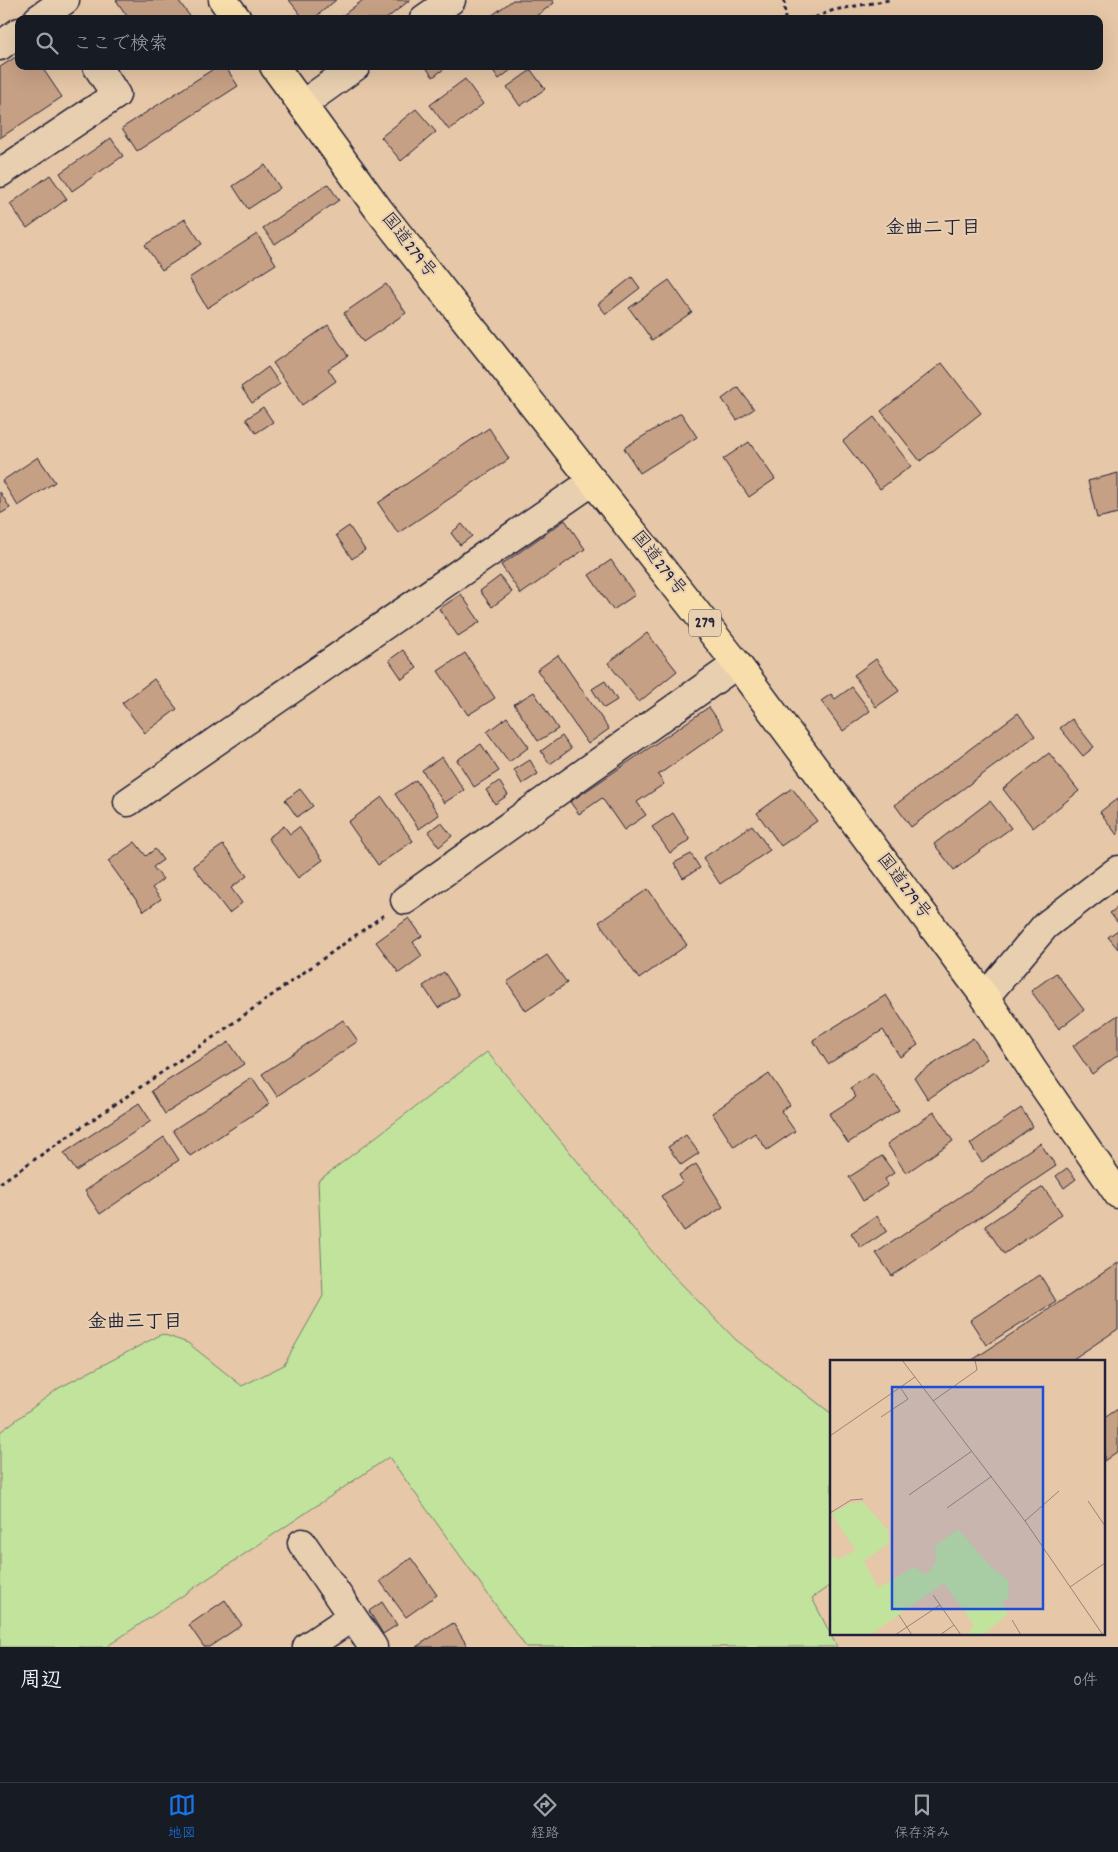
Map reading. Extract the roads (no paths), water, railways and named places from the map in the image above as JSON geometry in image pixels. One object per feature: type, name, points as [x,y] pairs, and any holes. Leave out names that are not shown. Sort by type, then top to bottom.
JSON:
[{"type":"highway","points":[[223,0],[234,15]]},
{"type":"highway","name":"国道279号","points":[[277,70],[379,210],[737,664],[984,997],[1118,1194]]},
{"type":"street","points":[[430,15],[451,0]]},
{"type":"street","points":[[0,46],[15,35]]},
{"type":"street","points":[[0,173],[116,95],[100,70]]},
{"type":"street","points":[[303,104],[350,70]]},
{"type":"street","points":[[128,802],[593,481]]},
{"type":"street","points":[[405,900],[737,664]]},
{"type":"street","points":[[984,997],[1045,926],[1118,870]]},
{"type":"street","points":[[302,1543],[373,1647]]},
{"type":"street","points":[[307,1647],[352,1617]]},
{"type":"district","name":"金曲二丁目","points":[[933,229]]},
{"type":"district","name":"金曲三丁目","points":[[135,1323]]}]
